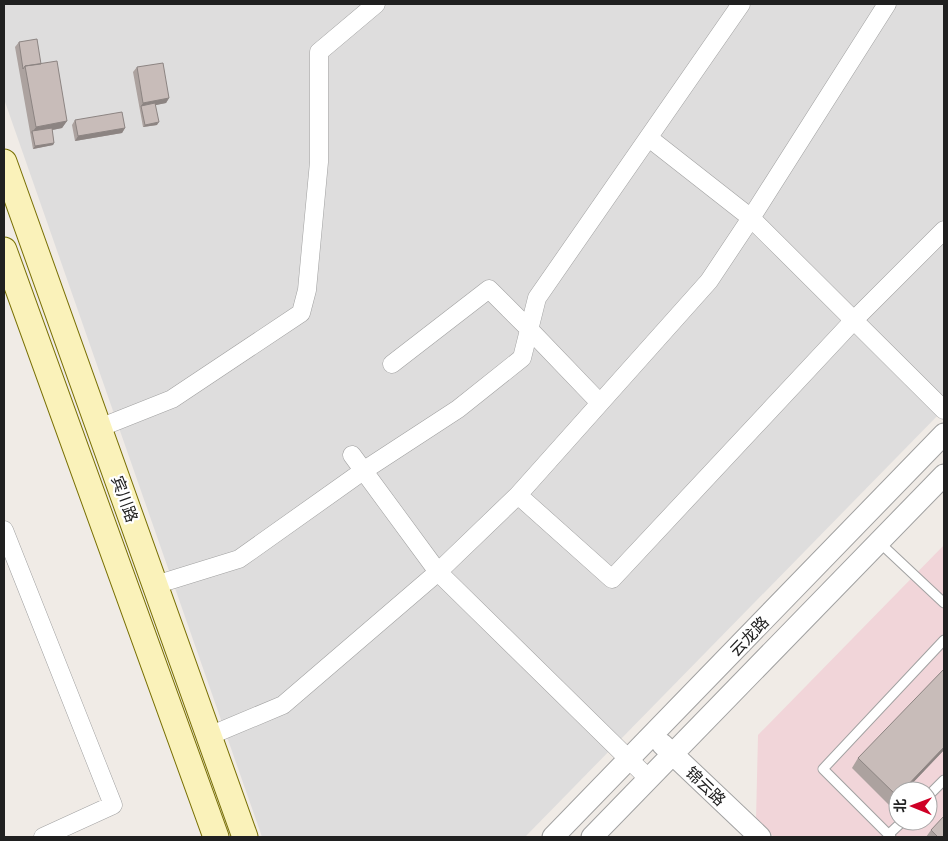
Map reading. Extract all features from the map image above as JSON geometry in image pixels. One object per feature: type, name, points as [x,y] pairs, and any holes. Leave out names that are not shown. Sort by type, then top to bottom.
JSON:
[{"type":"main road","name":"宾川路","points":[[4,162],[245,837]]},
{"type":"main road","name":"宾川路","points":[[4,250],[216,837]]},
{"type":"street","points":[[99,428],[172,399],[301,313],[307,290],[319,162],[319,52],[376,4]]},
{"type":"street","points":[[155,585],[239,559],[362,471],[458,409],[522,358],[537,298],[741,4]]},
{"type":"street","points":[[209,736],[282,705],[438,572],[518,495],[709,281],[887,4]]},
{"type":"street","points":[[649,138],[751,218],[944,410]]},
{"type":"street","points":[[518,495],[612,579],[855,320],[944,230]]},
{"type":"street","points":[[392,364],[489,289],[600,403]]},
{"type":"street","name":"云龙路","points":[[553,837],[944,434]]},
{"type":"street","points":[[352,455],[438,572],[649,779]]},
{"type":"street","name":"云龙路","points":[[592,837],[944,475]]},
{"type":"street","points":[[4,530],[113,805],[44,837]]},
{"type":"street","name":"锦云路","points":[[652,735],[760,837]]},
{"type":"lane","points":[[879,542],[944,603]]},
{"type":"lane","points":[[889,836],[823,769],[944,640]]},
{"type":"shaded area","points":[[4,4],[944,4],[944,409],[525,837],[262,837],[4,99]]},
{"type":"shaded area","points":[[944,545],[944,837],[774,837],[756,820],[758,735]]},
{"type":"building","points":[[37,39],[41,64],[25,66],[23,69],[19,42]]},
{"type":"building","points":[[57,61],[67,121],[36,127],[25,66]]},
{"type":"building","points":[[163,63],[169,98],[143,103],[137,67]]},
{"type":"building","points":[[155,103],[159,122],[145,125],[141,106]]},
{"type":"building","points":[[122,112],[125,128],[78,136],[75,120]]},
{"type":"building","points":[[52,128],[54,143],[35,146],[32,131]]},
{"type":"building","points":[[944,669],[944,747],[912,781],[888,781],[888,787],[858,758]]},
{"type":"building","points":[[944,816],[944,837],[938,837],[932,831],[938,831],[938,822]]}]
